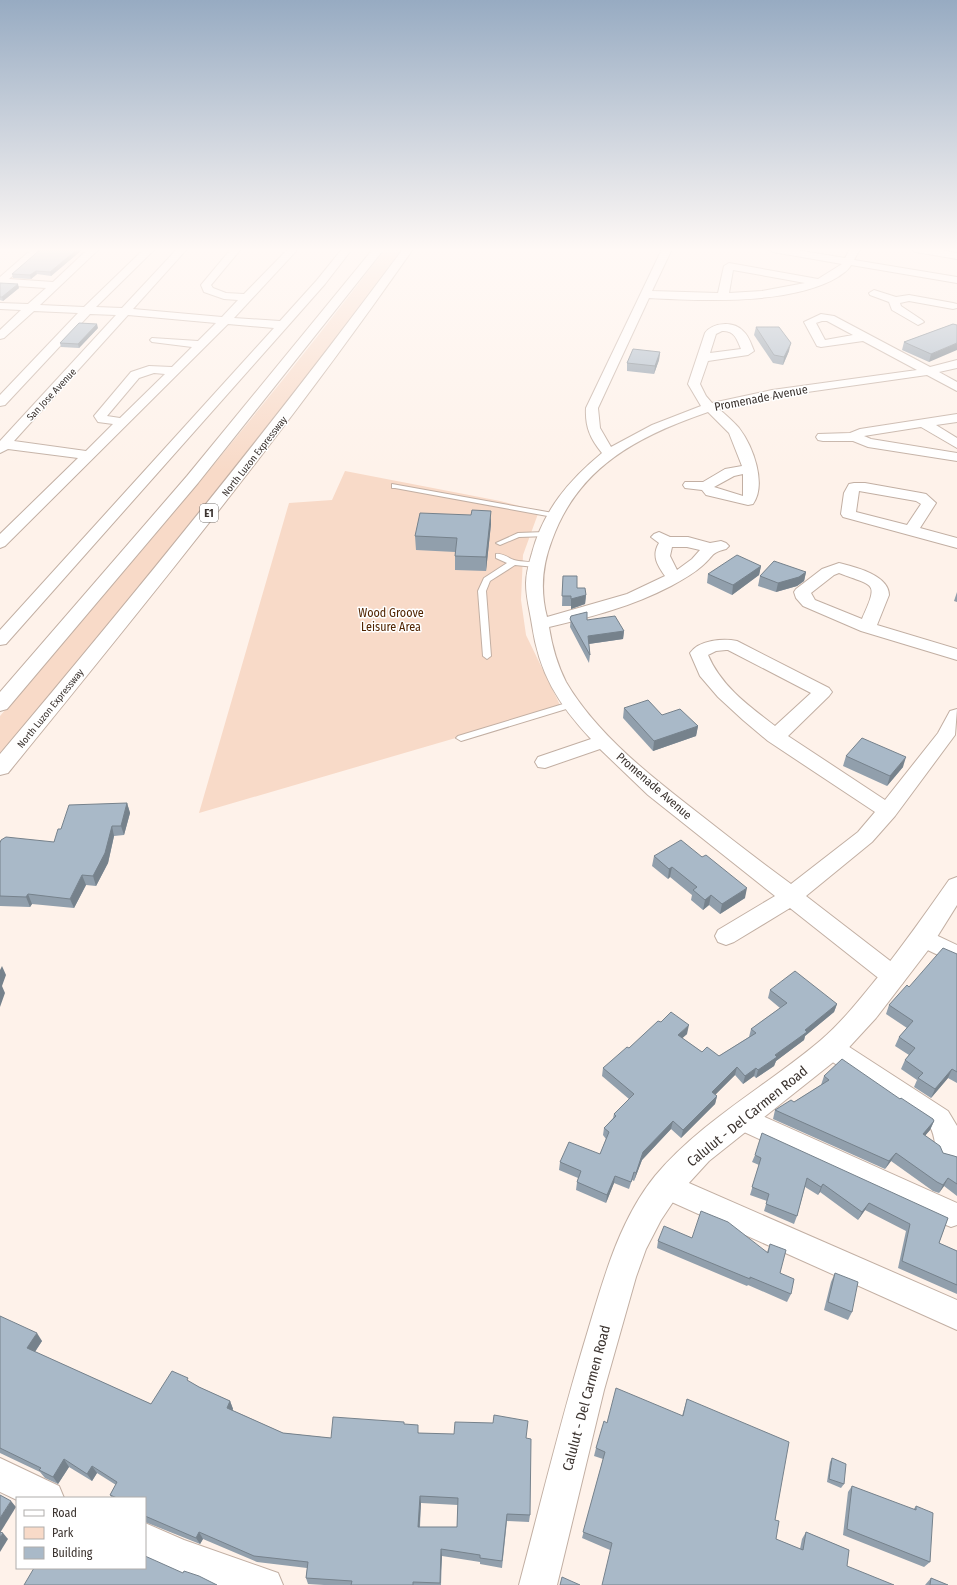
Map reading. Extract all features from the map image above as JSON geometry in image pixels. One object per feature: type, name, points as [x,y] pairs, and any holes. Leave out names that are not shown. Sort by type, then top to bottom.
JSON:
[{"type":"main road","points":[[0,705],[182,494],[321,323]]},
{"type":"main road","name":"North Luzon Expressway","points":[[0,768],[227,490],[355,323]]},
{"type":"main road","name":"Calulut - Del Carmen Road","points":[[538,1585],[587,1390],[620,1277],[632,1243],[666,1186],[699,1152],[740,1118],[831,1048],[867,1010],[894,977],[923,938],[957,886]]},
{"type":"street","points":[[0,336],[15,323]]},
{"type":"street","points":[[0,402],[76,323]]},
{"type":"street","name":"San Jose Avenue","points":[[2,447],[116,323]]},
{"type":"street","points":[[0,543],[88,455],[124,422],[174,370],[224,323]]},
{"type":"street","points":[[260,323],[283,325]]},
{"type":"street","points":[[610,454],[597,440],[591,420],[592,408],[632,323]]},
{"type":"street","points":[[702,358],[748,351],[739,333],[725,324],[714,330],[702,358],[694,384],[696,391],[710,408],[735,432],[753,482],[748,501],[711,492],[706,486]]},
{"type":"street","points":[[0,640],[283,325]]},
{"type":"street","points":[[864,337],[957,387]]},
{"type":"street","points":[[156,340],[201,346]]},
{"type":"street","name":"Promenade Avenue","points":[[894,977],[655,790],[629,768],[604,741],[573,704],[550,665],[543,643],[533,588],[535,565],[553,515],[577,481],[590,468],[610,454],[655,428],[710,408],[775,393],[874,381],[957,364]]},
{"type":"street","points":[[124,422],[103,419],[100,416],[135,375],[140,372],[153,369],[174,370]]},
{"type":"street","points":[[855,437],[860,433],[957,418]]},
{"type":"street","points":[[925,424],[957,444]]},
{"type":"street","points":[[823,437],[855,437],[868,442],[957,457]]},
{"type":"street","points":[[2,447],[88,455]]},
{"type":"street","points":[[690,485],[706,486],[730,472],[748,469]]},
{"type":"street","points":[[911,530],[929,503],[927,500],[921,497],[865,487],[854,487],[851,491],[851,506],[848,514],[957,543]]},
{"type":"street","points":[[540,624],[580,615],[624,600],[674,577],[698,563],[715,547],[662,539],[662,561],[674,577]]},
{"type":"street","points":[[867,627],[881,595],[881,590],[875,581],[839,568],[832,569],[802,592],[804,598],[809,603],[867,627],[957,655]]},
{"type":"street","points":[[775,737],[823,692],[731,645],[708,647],[699,653],[700,660],[711,679],[742,710],[775,737],[888,811]]},
{"type":"street","points":[[726,936],[790,897],[864,837],[888,811],[946,735],[957,714]]},
{"type":"street","points":[[545,762],[604,741]]},
{"type":"street","points":[[923,938],[957,955]]},
{"type":"street","points":[[831,1048],[939,1119],[945,1128],[948,1151]]},
{"type":"street","points":[[740,1118],[951,1214]]},
{"type":"street","points":[[666,1186],[957,1315]]},
{"type":"street","points":[[0,1474],[45,1497]]},
{"type":"street","points":[[146,1540],[181,1556],[266,1585]]},
{"type":"lane","points":[[395,486],[553,515]]},
{"type":"lane","points":[[500,543],[518,535],[545,534]]},
{"type":"lane","points":[[499,556],[512,563],[535,565]]},
{"type":"lane","points":[[487,656],[482,591],[487,580],[512,563]]},
{"type":"lane","points":[[461,738],[487,732],[573,704]]},
{"type":"green space","points":[[328,323],[349,323],[295,395],[0,760],[0,716],[196,486]]},
{"type":"green space","name":"Wood Groove Leisure Area","points":[[345,471],[500,501],[539,511],[523,555],[521,600],[526,635],[560,705],[507,723],[199,813],[289,503],[332,500]]},
{"type":"building","points":[[79,323],[97,324],[78,344],[60,343]]},
{"type":"building","points":[[953,324],[957,325],[957,343],[931,354],[904,342]]},
{"type":"building","points":[[756,327],[779,327],[791,343],[784,357],[774,355]]},
{"type":"building","points":[[633,349],[660,352],[655,366],[627,363]]},
{"type":"building","points":[[472,510],[491,511],[486,557],[455,556],[457,538],[415,536],[420,513],[471,515]]},
{"type":"building","points":[[737,555],[761,566],[733,585],[708,574]]},
{"type":"building","points":[[774,561],[806,572],[799,577],[778,583],[760,576]]},
{"type":"building","points":[[563,576],[577,576],[577,588],[585,588],[586,595],[571,599],[571,596],[562,596]]},
{"type":"building","points":[[587,612],[587,620],[615,616],[624,631],[588,636],[590,655],[570,619],[571,616]]},
{"type":"building","points":[[648,700],[662,715],[680,709],[698,726],[654,741],[624,708]]},
{"type":"building","points":[[862,738],[906,757],[890,776],[846,756]]},
{"type":"building","points":[[127,803],[121,826],[112,826],[105,853],[93,876],[82,875],[70,899],[28,894],[26,897],[0,896],[1,840],[6,837],[54,842],[58,829],[61,829],[69,805]]},
{"type":"building","points":[[681,840],[702,857],[706,855],[747,888],[722,904],[711,895],[705,900],[693,890],[697,887],[672,867],[669,869],[654,856]]},
{"type":"building","points":[[943,948],[957,954],[957,1072],[952,1069],[935,1089],[918,1078],[923,1073],[905,1060],[915,1048],[899,1037],[913,1021],[889,1005],[907,985],[909,987]]},
{"type":"building","points":[[795,971],[837,1004],[805,1030],[807,1032],[775,1055],[777,1057],[758,1070],[756,1068],[745,1076],[737,1067],[712,1092],[717,1096],[683,1130],[673,1121],[643,1152],[636,1173],[634,1172],[631,1182],[615,1176],[607,1195],[577,1182],[581,1171],[560,1162],[569,1142],[600,1154],[609,1132],[604,1128],[616,1116],[614,1114],[634,1094],[603,1068],[627,1047],[629,1048],[658,1021],[661,1022],[671,1012],[689,1025],[678,1035],[702,1052],[707,1047],[719,1056],[756,1033],[751,1029],[787,1003],[770,990]]},
{"type":"building","points":[[842,1059],[900,1099],[901,1098],[933,1119],[934,1121],[923,1134],[940,1146],[943,1153],[957,1157],[957,1184],[948,1178],[943,1185],[896,1153],[889,1161],[775,1110],[791,1100],[794,1102],[829,1080],[824,1076]]},
{"type":"building","points":[[762,1133],[948,1218],[939,1243],[957,1251],[957,1285],[902,1261],[910,1224],[869,1203],[862,1212],[823,1184],[821,1187],[807,1178],[797,1216],[766,1204],[769,1194],[752,1187],[761,1158],[755,1155]]},
{"type":"building","points":[[701,1211],[728,1222],[768,1253],[770,1244],[786,1250],[780,1273],[794,1279],[791,1294],[750,1277],[750,1279],[658,1241],[664,1226],[692,1238]]},
{"type":"building","points":[[835,1273],[858,1282],[852,1312],[828,1302]]},
{"type":"building","points":[[0,1316],[37,1333],[27,1348],[151,1404],[172,1371],[188,1378],[187,1380],[199,1387],[230,1401],[227,1408],[283,1433],[331,1438],[333,1417],[404,1422],[404,1424],[418,1425],[418,1433],[454,1434],[455,1422],[493,1423],[494,1415],[528,1421],[526,1438],[531,1439],[530,1515],[507,1514],[502,1561],[480,1558],[480,1555],[441,1549],[440,1583],[413,1582],[413,1585],[351,1585],[352,1581],[306,1578],[308,1562],[254,1556],[199,1532],[196,1538],[146,1516],[146,1497],[115,1497],[110,1495],[117,1482],[92,1466],[87,1474],[64,1459],[53,1477],[39,1470],[41,1468],[0,1448]],"holes":[[[420,1496],[458,1498],[457,1527],[418,1527]]]},
{"type":"building","points":[[616,1388],[683,1416],[687,1399],[789,1442],[775,1520],[779,1521],[776,1539],[803,1550],[806,1532],[849,1550],[847,1566],[894,1585],[602,1585],[612,1543],[583,1532],[605,1452],[596,1448],[604,1421],[607,1423]]},
{"type":"building","points":[[832,1458],[846,1464],[844,1484],[829,1479]]},
{"type":"building","points":[[852,1486],[916,1510],[916,1506],[933,1513],[930,1562],[847,1529]]},
{"type":"building","points":[[0,1495],[11,1501],[0,1518]]},
{"type":"building","points":[[146,1556],[183,1573],[184,1571],[199,1576],[217,1585],[24,1585],[33,1569],[146,1569]]},
{"type":"building","points":[[562,1577],[580,1585],[560,1585]]},
{"type":"building","points":[[931,1578],[948,1585],[930,1585]]}]
